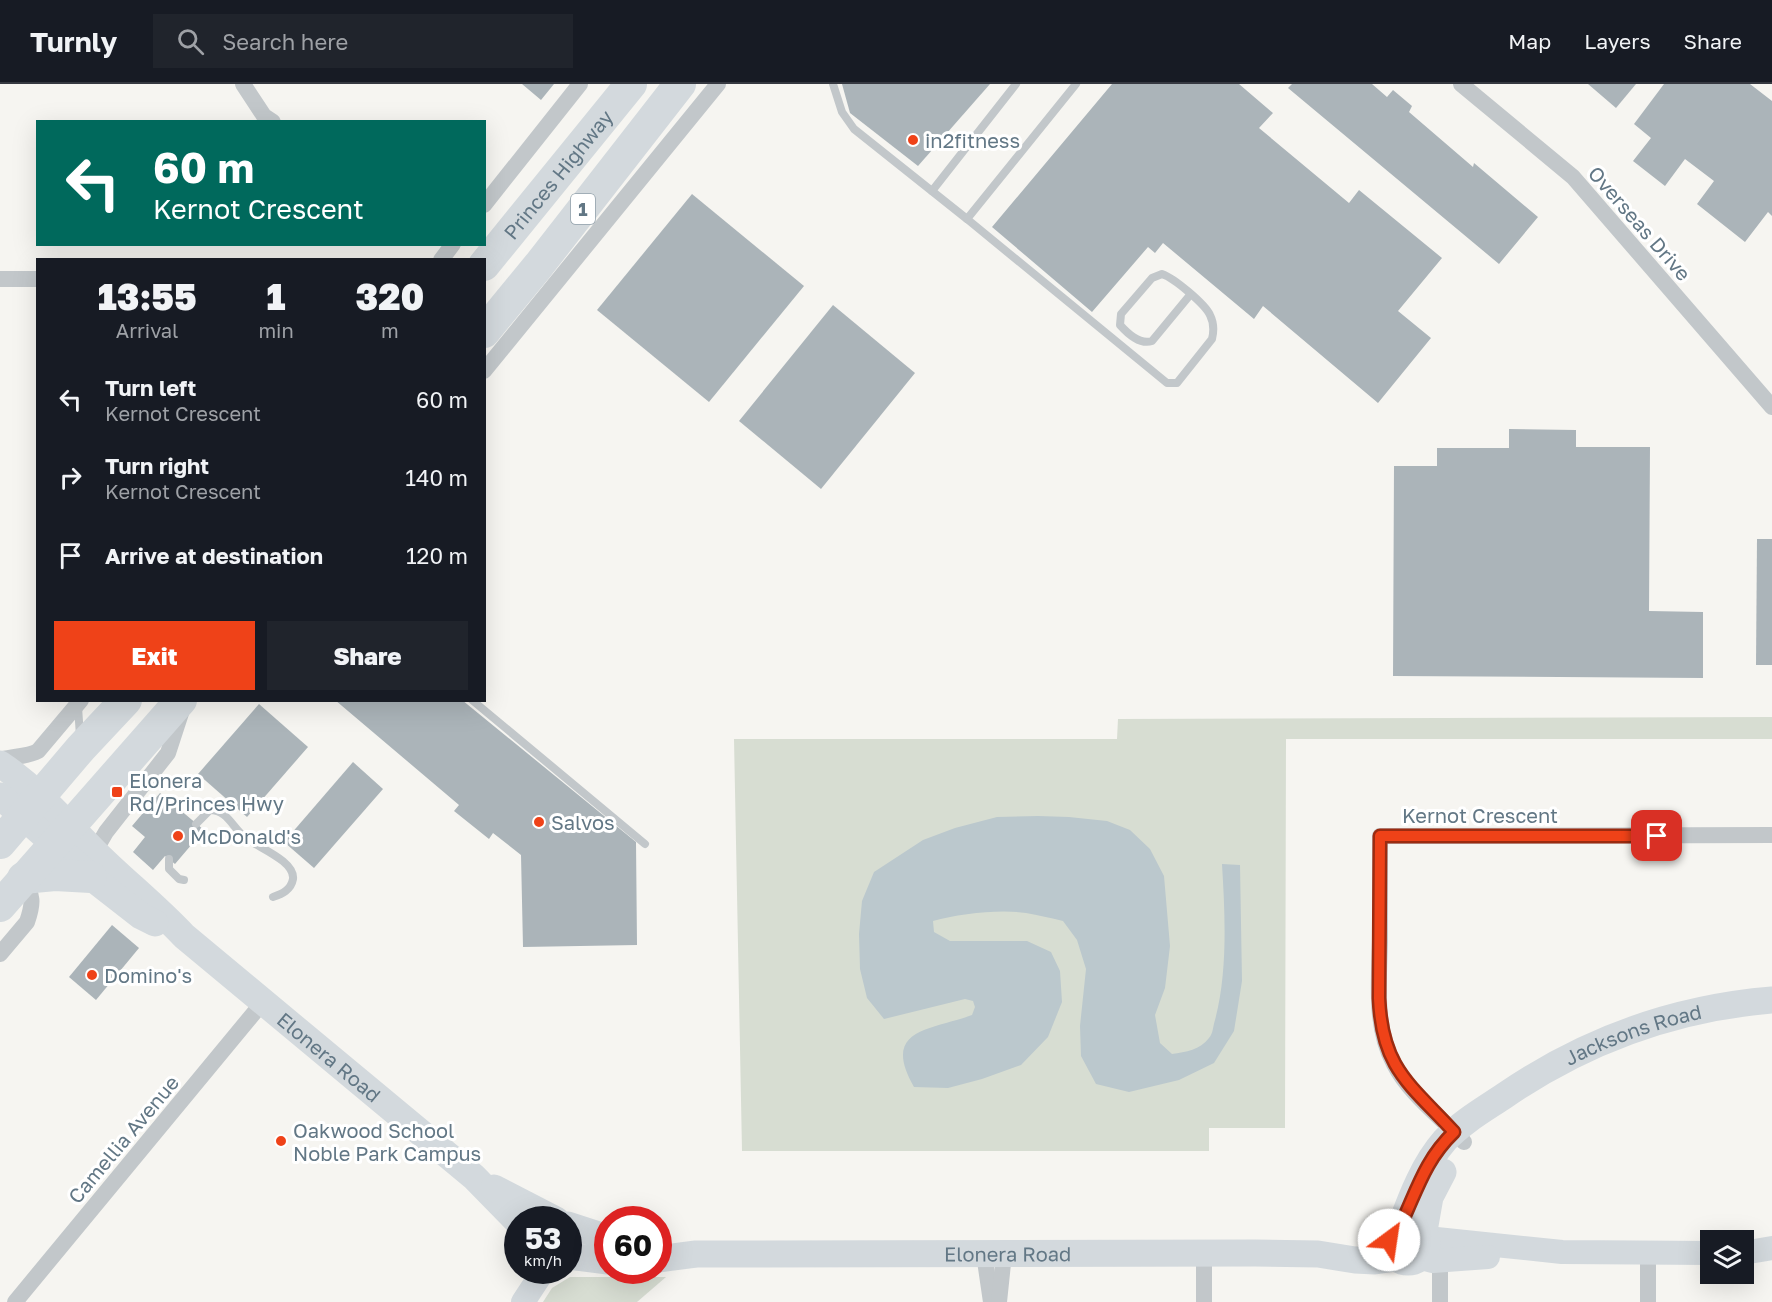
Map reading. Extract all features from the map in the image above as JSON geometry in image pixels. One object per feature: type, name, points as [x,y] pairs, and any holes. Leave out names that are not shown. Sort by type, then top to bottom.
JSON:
[{"type":"highway","name":"Princes Highway","points":[[486,264],[631,84]]},
{"type":"highway","name":"Princes Highway","points":[[486,330],[680,84]]},
{"type":"highway","points":[[0,843],[21,803],[81,748],[124,702]]},
{"type":"highway","points":[[0,906],[181,702]]},
{"type":"highway","points":[[23,878],[55,875],[93,864]]},
{"type":"main road","name":"Elonera Road","points":[[0,762],[21,803],[62,835],[93,864],[141,916],[184,936],[474,1177],[515,1206]]},
{"type":"main road","name":"Jacksons Road","points":[[1414,1243],[1411,1197],[1431,1160],[1445,1140],[1459,1137],[1468,1119],[1522,1082],[1554,1065],[1635,1029],[1709,1008],[1772,1000]]},
{"type":"main road","name":"Elonera Road","points":[[672,1257],[696,1254],[1318,1254],[1375,1261],[1414,1243],[1562,1252],[1700,1253]]},
{"type":"main road","points":[[1754,1251],[1772,1248]]},
{"type":"main road","name":"Elonera Road","points":[[672,1249],[696,1254]]},
{"type":"main road","points":[[1754,1255],[1772,1258]]},
{"type":"main road","points":[[523,1302],[535,1284]]},
{"type":"street","points":[[243,84],[264,116],[270,120]]},
{"type":"street","points":[[486,202],[580,84]]},
{"type":"street","points":[[486,369],[718,84]]},
{"type":"street","name":"Overseas Drive","points":[[1461,84],[1573,177],[1772,407]]},
{"type":"street","points":[[0,279],[36,279]]},
{"type":"street","points":[[93,864],[106,832],[168,753],[182,702]]},
{"type":"street","points":[[0,762],[13,756],[30,755],[38,751],[79,703]]},
{"type":"street","name":"Kernot Crescent","points":[[1459,1137],[1407,1083],[1394,1065],[1385,1042],[1379,998],[1380,836],[1772,835]]},
{"type":"street","points":[[0,954],[27,922],[29,916],[32,894],[23,878]]},
{"type":"street","name":"Camellia Avenue","points":[[15,1302],[263,1002]]},
{"type":"street","points":[[1414,1243],[1440,1302]]},
{"type":"street","points":[[1648,1253],[1648,1302]]},
{"type":"street","points":[[991,1302],[994,1254]]},
{"type":"street","points":[[994,1254],[999,1302]]},
{"type":"street","points":[[1204,1254],[1204,1302]]},
{"type":"lane","points":[[833,84],[842,112],[854,129],[1167,383],[1173,384],[1180,380],[1212,339],[1214,332],[1210,314],[1190,295],[1168,276],[1157,274],[1121,314],[1120,325],[1143,342],[1152,341],[1190,295]]},
{"type":"lane","points":[[932,191],[1016,84]]},
{"type":"lane","points":[[967,219],[1076,84]]},
{"type":"lane","points":[[474,702],[645,844]]},
{"type":"lane","points":[[79,703],[81,748]]},
{"type":"lane","points":[[196,824],[210,810],[217,810],[224,813],[245,838],[285,862],[292,869],[291,885],[287,891],[273,897]]},
{"type":"lane","points":[[169,860],[169,869],[179,879],[184,880]]},
{"type":"shaded area","points":[[1772,717],[1772,739],[1286,739],[1285,1128],[1209,1128],[1209,1151],[742,1151],[734,739],[1117,739],[1118,719]]},
{"type":"shaded area","points":[[1038,816],[1107,821],[1130,830],[1150,849],[1164,876],[1170,946],[1165,988],[1155,1015],[1160,1043],[1172,1054],[1197,1048],[1211,1034],[1219,1002],[1224,962],[1225,922],[1222,864],[1240,865],[1242,981],[1234,1031],[1214,1063],[1179,1080],[1129,1092],[1096,1084],[1081,1056],[1080,1026],[1086,969],[1077,940],[1063,921],[1015,912],[979,913],[933,921],[934,932],[950,941],[1027,941],[1051,952],[1060,971],[1062,1002],[1048,1037],[1021,1065],[948,1088],[914,1087],[905,1068],[903,1053],[907,1042],[915,1034],[927,1029],[972,1015],[975,1007],[973,1001],[965,999],[884,1019],[867,998],[860,969],[859,934],[862,901],[874,872],[923,840],[955,828],[997,817]]},
{"type":"shaded area","points":[[582,1277],[594,1277],[594,1284],[658,1284],[637,1302],[543,1302],[552,1288],[559,1284],[582,1284]]},
{"type":"building","points":[[522,84],[554,84],[541,100]]},
{"type":"building","name":"in2fitness","points":[[842,84],[990,84],[918,166],[850,113]]},
{"type":"building","points":[[1112,84],[1239,84],[1273,113],[1259,128],[1349,203],[1359,190],[1442,258],[1398,311],[1431,338],[1378,403],[1263,306],[1254,319],[1163,243],[1155,253],[1148,247],[1092,312],[992,227]]},
{"type":"building","points":[[1292,84],[1372,84],[1387,97],[1393,90],[1412,106],[1409,112],[1473,167],[1474,163],[1538,217],[1499,264],[1288,88]]},
{"type":"building","points":[[1588,84],[1636,84],[1616,108]]},
{"type":"building","points":[[1664,84],[1750,84],[1772,101],[1772,216],[1768,212],[1745,242],[1697,204],[1714,181],[1685,159],[1665,186],[1633,161],[1651,138],[1634,124]]},
{"type":"building","points":[[692,194],[804,286],[709,402],[597,310]]},
{"type":"building","points":[[833,305],[915,373],[821,489],[739,421]]},
{"type":"building","points":[[1509,429],[1576,430],[1576,447],[1650,447],[1649,611],[1703,612],[1703,678],[1393,676],[1394,466],[1437,466],[1437,448],[1509,448]]},
{"type":"building","points":[[1757,539],[1772,539],[1772,665],[1756,665]]},
{"type":"building","name":"Salvos","points":[[337,702],[464,702],[636,842],[637,945],[523,947],[521,855],[493,833],[489,839],[454,811],[459,805]]},
{"type":"building","points":[[259,704],[308,747],[247,817],[198,774]]},
{"type":"building","points":[[353,762],[383,789],[314,868],[284,842]]},
{"type":"building","points":[[160,793],[204,830],[175,864],[165,856],[153,870],[133,852],[145,837],[132,826]]},
{"type":"building","points":[[112,925],[139,948],[96,1000],[69,977]]},
{"type":"place","name":"in2fitness","points":[[913,140]]},
{"type":"place","name":"Elonera Rd/Princes Hwy","points":[[117,792]]},
{"type":"place","name":"Salvos","points":[[539,822]]},
{"type":"place","name":"McDonald's","points":[[178,836]]},
{"type":"place","name":"Domino's","points":[[92,975]]},
{"type":"place","name":"Oakwood School Noble Park Campus","points":[[281,1141]]},
{"type":"route","points":[[1389,1240],[1395,1228],[1401,1225],[1411,1197],[1431,1160],[1445,1140],[1454,1132],[1407,1083],[1394,1065],[1385,1042],[1379,998],[1380,836],[1657,836]]}]
